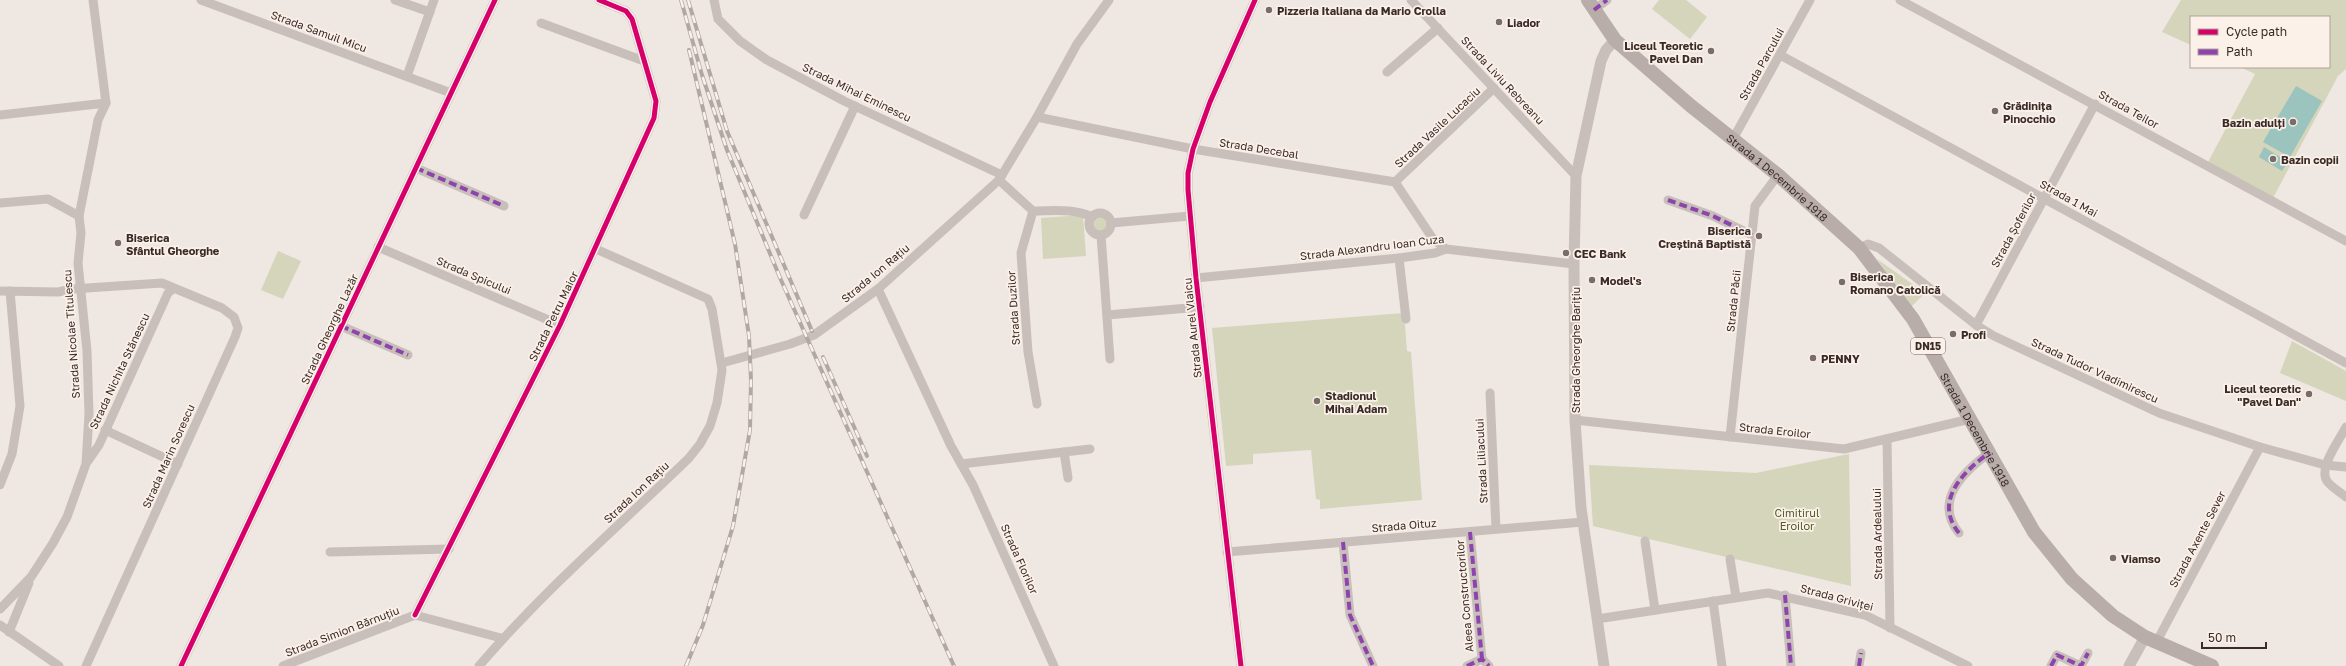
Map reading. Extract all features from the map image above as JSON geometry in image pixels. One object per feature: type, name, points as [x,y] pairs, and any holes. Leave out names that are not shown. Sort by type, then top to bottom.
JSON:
[{"type":"main road","name":"Strada 1 Decembrie 1918","points":[[1591,5],[1615,40],[1691,106],[1778,175],[1859,248],[1913,320],[2034,532],[2059,565],[2098,604],[2150,640],[2212,666]]},
{"type":"street","points":[[0,115],[106,103],[93,0]]},
{"type":"street","name":"Strada Samuil Micu","points":[[201,0],[451,93]]},
{"type":"street","points":[[395,0],[430,12]]},
{"type":"street","points":[[407,76],[434,0]]},
{"type":"street","name":"Strada Gheorghe Lazăr","points":[[181,666],[495,0]]},
{"type":"street","name":"Strada Petru Maior","points":[[415,615],[560,325],[596,249],[654,118],[656,101],[629,14],[626,10],[599,0]]},
{"type":"street","name":"Strada Mihai Eminescu","points":[[714,0],[715,12],[718,19],[740,41],[767,60],[855,106],[1000,178],[1033,211]]},
{"type":"street","name":"Strada Ion Rațiu","points":[[482,664],[501,638],[590,550],[693,454],[710,426],[717,403],[722,363],[790,344],[814,335],[878,289],[1000,178],[1038,117],[1077,44],[1109,0]]},
{"type":"street","name":"Strada Aurel Vlaicu","points":[[1241,666],[1196,278],[1190,216],[1188,173],[1193,149],[1210,102],[1255,0]]},
{"type":"street","name":"Strada Liviu Rebreanu","points":[[1412,0],[1576,176]]},
{"type":"street","points":[[1591,5],[1607,0]]},
{"type":"street","name":"Strada Parcului","points":[[1733,139],[1810,0]]},
{"type":"street","name":"Strada Teilor","points":[[1900,0],[2095,104],[2346,241]]},
{"type":"street","points":[[541,23],[644,61]]},
{"type":"street","points":[[1387,72],[1438,28]]},
{"type":"street","name":"Strada Gheorghe Barițiu","points":[[1604,666],[1583,522],[1575,420],[1574,264],[1576,176],[1601,61],[1606,50],[1615,40]]},
{"type":"street","name":"Strada 1 Mai","points":[[1780,55],[2346,363]]},
{"type":"street","name":"Strada Vasile Lucaciu","points":[[1395,182],[1494,88]]},
{"type":"street","name":"Strada Nicolae Titulescu","points":[[9,632],[31,577],[67,517],[86,464],[89,414],[87,351],[78,263],[80,233],[79,216],[98,120],[106,103]]},
{"type":"street","name":"Strada Șoferilor","points":[[1976,325],[2043,197],[2095,104]]},
{"type":"street","points":[[804,215],[855,106]]},
{"type":"street","name":"Strada Decebal","points":[[1038,117],[1193,149],[1395,182]]},
{"type":"street","points":[[416,168],[504,206]]},
{"type":"street","name":"Strada Păcii","points":[[1730,437],[1755,206],[1778,175]]},
{"type":"street","points":[[1395,182],[1433,239],[1446,249]]},
{"type":"street","points":[[0,203],[48,199],[79,216]]},
{"type":"street","points":[[1668,200],[1713,216],[1752,235]]},
{"type":"street","points":[[1033,211],[1068,210],[1082,212],[1092,217]]},
{"type":"street","name":"Strada Duzilor","points":[[1033,211],[1021,254],[1028,352],[1037,404]]},
{"type":"street","points":[[1097,214],[1104,214],[1109,218],[1111,223],[1109,230],[1101,235],[1095,234],[1090,230],[1089,223],[1092,217],[1097,214]]},
{"type":"street","points":[[1111,223],[1190,216]]},
{"type":"street","points":[[1101,235],[1110,359]]},
{"type":"street","name":"Strada Tudor Vladimirescu","points":[[1859,248],[1868,244],[1879,248],[1976,325],[2021,349],[2159,413],[2260,447],[2326,465],[2346,467]]},
{"type":"street","name":"Strada Spicului","points":[[378,247],[560,325]]},
{"type":"street","points":[[596,249],[708,299],[722,363]]},
{"type":"street","name":"Strada Alexandru Ioan Cuza","points":[[1196,278],[1435,254],[1446,249],[1574,264]]},
{"type":"street","points":[[1399,258],[1406,319]]},
{"type":"street","name":"Strada Marin Sorescu","points":[[0,291],[58,292],[81,289],[162,284],[222,308],[234,317],[238,328],[86,666]]},
{"type":"street","name":"Strada Nichita Stănescu","points":[[86,464],[105,430],[168,294],[173,289]]},
{"type":"street","name":"Strada Florilor","points":[[878,289],[961,464],[973,485],[1054,666]]},
{"type":"street","points":[[0,485],[12,454],[20,406],[10,291]]},
{"type":"street","points":[[1107,315],[1200,307]]},
{"type":"street","points":[[341,326],[408,356]]},
{"type":"street","name":"Strada Liliacului","points":[[1490,392],[1496,528]]},
{"type":"street","name":"Strada Eroilor","points":[[1575,420],[1844,449],[1970,419]]},
{"type":"street","points":[[2346,427],[2326,465],[2325,477],[2327,482],[2346,497]]},
{"type":"street","points":[[105,430],[178,464]]},
{"type":"street","name":"Strada Ardealului","points":[[1887,439],[1890,628]]},
{"type":"street","name":"Strada Axente Sever","points":[[2150,640],[2260,447]]},
{"type":"street","points":[[961,464],[1090,449]]},
{"type":"street","points":[[1064,452],[1068,478]]},
{"type":"street","points":[[1959,533],[1950,522],[1948,507],[1965,472],[1989,453]]},
{"type":"street","name":"Strada Oituz","points":[[1227,552],[1470,532],[1496,528],[1583,522]]},
{"type":"street","name":"Aleea Constructorilor","points":[[1470,532],[1482,659],[1489,666]]},
{"type":"street","points":[[1645,541],[1655,610]]},
{"type":"street","points":[[1343,542],[1350,615],[1373,666]]},
{"type":"street","points":[[330,552],[449,549]]},
{"type":"street","points":[[1730,559],[1736,597]]},
{"type":"street","name":"Strada Nicolae Titulescu","points":[[0,609],[31,577]]},
{"type":"street","name":"Strada Griviței","points":[[1597,619],[1760,593],[1785,595],[1865,615],[1966,666]]},
{"type":"street","points":[[1785,595],[1792,666]]},
{"type":"street","points":[[1713,601],[1722,666]]},
{"type":"street","name":"Strada Simion Bărnuțiu","points":[[283,666],[415,615],[501,638]]},
{"type":"street","points":[[0,625],[59,666]]},
{"type":"street","points":[[2129,666],[2150,640]]},
{"type":"street","points":[[2051,666],[2057,655],[2081,666],[2088,652]]},
{"type":"street","points":[[1859,666],[1861,653]]},
{"type":"street","name":"Aleea Constructorilor","points":[[1467,666],[1482,659]]},
{"type":"green space","points":[[1659,0],[1686,0],[1707,17],[1690,39],[1652,9]]},
{"type":"green space","points":[[2181,0],[2346,0],[2346,69],[2338,76],[2273,198],[2208,162],[2255,74],[2242,68],[2330,68],[2330,16],[2190,16],[2190,45],[2162,32]]},
{"type":"green space","points":[[1083,215],[1086,256],[1043,259],[1041,218]]},
{"type":"green space","points":[[1097,217],[1103,217],[1108,222],[1106,231],[1103,233],[1097,233],[1092,228],[1092,222]]},
{"type":"green space","points":[[278,251],[301,261],[283,299],[261,290]]},
{"type":"green space","points":[[1877,259],[1925,293],[1911,307]]},
{"type":"green space","name":"Stadionul Mihai Adam","points":[[1404,313],[1407,351],[1411,352],[1422,500],[1320,509],[1320,500],[1316,499],[1311,450],[1253,454],[1253,464],[1226,466],[1212,328]]},
{"type":"green space","points":[[2292,341],[2346,371],[2346,401],[2280,373]]},
{"type":"green space","name":"Cimitirul Eroilor","points":[[1849,454],[1851,586],[1593,526],[1589,465],[1756,473]]},
{"type":"water","name":"Bazin adulți","points":[[2296,86],[2322,101],[2290,157],[2263,142]]},
{"type":"water","name":"Bazin copii","points":[[2264,147],[2288,162],[2282,171],[2259,157]]},
{"type":"railway","points":[[681,0],[702,75],[727,150],[781,280],[954,666]]},
{"type":"railway","points":[[688,0],[727,131],[812,331]]},
{"type":"railway","points":[[686,666],[703,625],[733,526],[750,430],[751,380],[749,336],[735,244],[689,50]]},
{"type":"railway","points":[[823,357],[867,456]]},
{"type":"marked path","points":[[1594,10],[1607,0]]},
{"type":"marked path","points":[[416,168],[504,206]]},
{"type":"marked path","points":[[1668,200],[1713,216],[1752,235]]},
{"type":"marked path","points":[[341,326],[408,355]]},
{"type":"marked path","points":[[1959,533],[1952,521],[1949,510],[1950,499],[1954,488],[1961,478],[1989,453]]},
{"type":"marked path","points":[[1470,532],[1482,659]]},
{"type":"marked path","points":[[1343,542],[1350,615],[1373,666]]},
{"type":"marked path","points":[[1785,595],[1791,666]]},
{"type":"marked path","points":[[1859,666],[1861,653]]},
{"type":"marked path","points":[[2051,666],[2057,655],[2081,666],[2088,653]]},
{"type":"marked path","points":[[1467,666],[1482,659],[1489,666]]},
{"type":"cycle path","points":[[181,666],[495,0]]},
{"type":"cycle path","points":[[415,615],[560,325],[654,118],[656,101],[632,19],[626,11],[599,0]]},
{"type":"cycle path","points":[[1241,666],[1196,278],[1188,190],[1188,173],[1193,149],[1210,102],[1255,0]]},
{"type":"place","name":"Pizzeria Italiana da Mario Crolla","points":[[1269,10]]},
{"type":"place","name":"Liador","points":[[1499,22]]},
{"type":"place","name":"Liceul Teoretic Pavel Dan","points":[[1711,51]]},
{"type":"place","name":"Grădinița Pinocchio","points":[[1995,111]]},
{"type":"place","name":"Bazin adulți","points":[[2293,122]]},
{"type":"place","name":"Bazin copii","points":[[2273,159]]},
{"type":"place","name":"Biserica Creștină Baptistă","points":[[1759,236]]},
{"type":"place","name":"Biserica Sfântul Gheorghe","points":[[118,243]]},
{"type":"place","name":"CEC Bank","points":[[1566,253]]},
{"type":"place","name":"Model's","points":[[1592,280]]},
{"type":"place","name":"Biserica Romano Catolică","points":[[1842,282]]},
{"type":"place","name":"Profi","points":[[1953,334]]},
{"type":"place","name":"PENNY","points":[[1813,358]]},
{"type":"place","name":"Liceul teoretic \"Pavel Dan\"","points":[[2309,394]]},
{"type":"place","name":"Stadionul Mihai Adam","points":[[1317,401]]},
{"type":"place","name":"Viamso","points":[[2113,558]]}]
